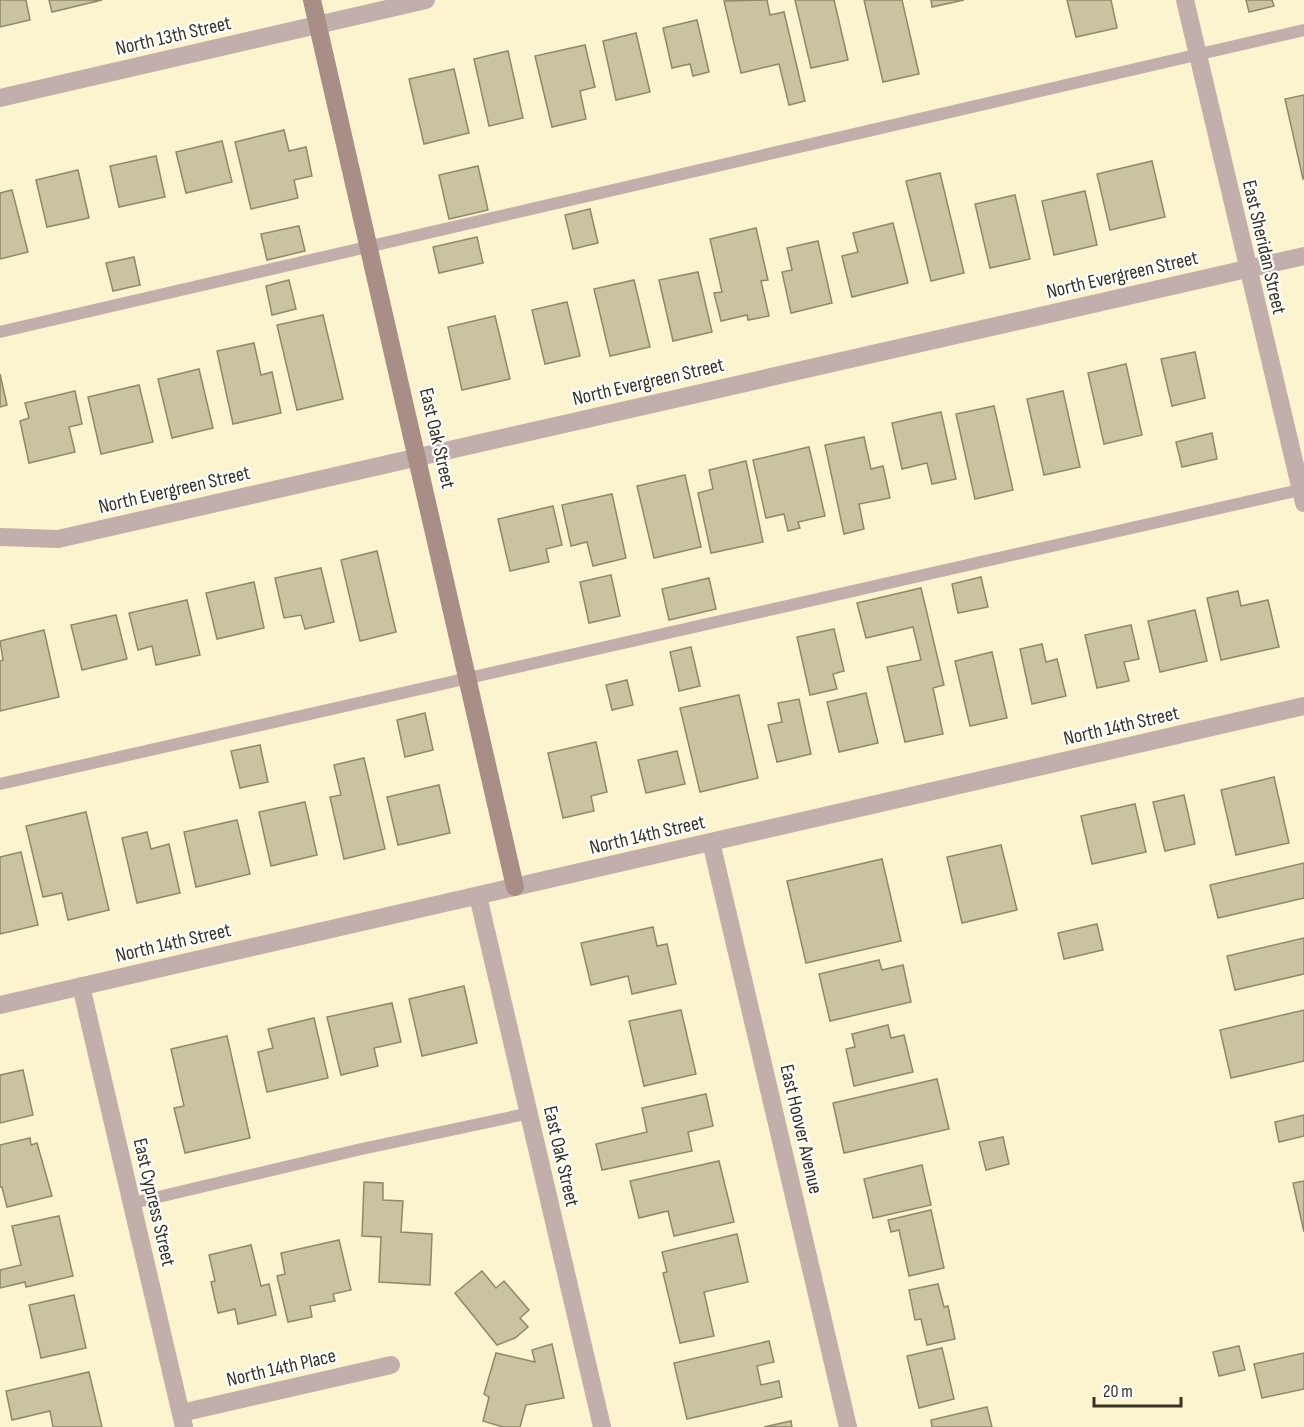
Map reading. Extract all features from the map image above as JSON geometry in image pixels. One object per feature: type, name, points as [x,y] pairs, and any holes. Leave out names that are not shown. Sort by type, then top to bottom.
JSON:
[{"type":"street","name":"East Oak Street","points":[[312,0],[419,456],[515,887]]},
{"type":"street","name":"North 13th Street","points":[[0,98],[426,0]]},
{"type":"street","name":"East Sheridan Street","points":[[1185,0],[1247,269],[1303,494]]},
{"type":"street","name":"North Evergreen Street","points":[[0,537],[58,539],[1304,256]]},
{"type":"street","name":"North 14th Street","points":[[0,1005],[1304,706]]},
{"type":"street","name":"East Hoover Avenue","points":[[711,842],[848,1427]]},
{"type":"street","name":"East Oak Street","points":[[478,896],[602,1427]]},
{"type":"street","name":"East Cypress Street","points":[[81,987],[182,1420]]},
{"type":"street","name":"North 14th Place","points":[[182,1420],[391,1365]]},
{"type":"lane","points":[[0,333],[1304,30]]},
{"type":"lane","points":[[0,784],[469,676],[1303,494]]},
{"type":"lane","points":[[133,1203],[530,1113]]},
{"type":"building","points":[[0,0],[26,0],[30,20],[0,27]]},
{"type":"building","points":[[49,0],[102,0],[52,12]]},
{"type":"building","points":[[767,0],[770,15],[784,12],[805,101],[789,105],[779,64],[741,73],[724,1]]},
{"type":"building","points":[[795,0],[834,0],[848,60],[811,68]]},
{"type":"building","points":[[864,0],[902,0],[919,74],[883,82]]},
{"type":"building","points":[[931,0],[964,0],[932,7]]},
{"type":"building","points":[[1067,0],[1111,0],[1117,28],[1076,37]]},
{"type":"building","points":[[1246,0],[1272,0],[1274,6],[1249,12]]},
{"type":"building","points":[[697,20],[709,72],[693,76],[690,64],[672,68],[663,28]]},
{"type":"building","points":[[636,33],[650,92],[616,100],[603,41]]},
{"type":"building","points":[[585,45],[595,87],[580,91],[586,119],[552,127],[535,56]]},
{"type":"building","points":[[508,51],[523,118],[489,126],[474,59]]},
{"type":"building","points":[[454,69],[469,133],[424,144],[409,79]]},
{"type":"building","points":[[1304,95],[1304,178],[1303,179],[1285,99]]},
{"type":"building","points":[[284,130],[289,151],[306,147],[312,176],[294,180],[298,198],[251,209],[235,142]]},
{"type":"building","points":[[222,141],[232,182],[186,193],[176,152]]},
{"type":"building","points":[[156,156],[165,197],[119,207],[110,166]]},
{"type":"building","points":[[1152,161],[1165,217],[1110,230],[1097,174]]},
{"type":"building","points":[[478,166],[488,210],[449,219],[439,175]]},
{"type":"building","points":[[78,170],[89,218],[47,227],[36,180]]},
{"type":"building","points":[[940,173],[964,273],[931,281],[906,181]]},
{"type":"building","points":[[12,190],[28,252],[0,259],[0,193]]},
{"type":"building","points":[[1085,191],[1097,245],[1054,255],[1042,201]]},
{"type":"building","points":[[1015,195],[1030,259],[990,268],[975,204]]},
{"type":"building","points":[[590,209],[598,243],[573,249],[565,215]]},
{"type":"building","points":[[893,223],[908,283],[852,297],[842,256],[858,252],[853,233]]},
{"type":"building","points":[[299,226],[305,251],[267,260],[261,234]]},
{"type":"building","points":[[756,228],[768,280],[761,281],[769,316],[748,320],[747,315],[721,321],[714,293],[722,292],[710,239]]},
{"type":"building","points":[[477,237],[483,263],[439,273],[433,247]]},
{"type":"building","points":[[818,241],[832,303],[791,313],[782,272],[792,270],[787,248]]},
{"type":"building","points":[[134,257],[140,285],[113,291],[106,263]]},
{"type":"building","points":[[698,272],[712,332],[673,341],[659,280]]},
{"type":"building","points":[[289,280],[296,309],[272,315],[266,286]]},
{"type":"building","points":[[634,280],[650,347],[610,356],[594,289]]},
{"type":"building","points":[[567,302],[580,356],[545,364],[532,310]]},
{"type":"building","points":[[323,315],[343,399],[297,410],[277,325]]},
{"type":"building","points":[[495,316],[510,379],[462,390],[448,327]]},
{"type":"building","points":[[254,343],[261,375],[272,372],[281,413],[233,424],[217,351]]},
{"type":"building","points":[[1195,352],[1205,398],[1172,406],[1161,359]]},
{"type":"building","points":[[1126,364],[1142,435],[1104,444],[1088,373]]},
{"type":"building","points":[[199,369],[213,428],[172,438],[158,379]]},
{"type":"building","points":[[0,374],[7,405],[0,407]]},
{"type":"building","points":[[139,385],[153,442],[101,454],[88,397]]},
{"type":"building","points":[[75,391],[82,424],[69,427],[75,452],[29,463],[20,421],[29,418],[25,403]]},
{"type":"building","points":[[1063,391],[1080,467],[1044,475],[1027,399]]},
{"type":"building","points":[[994,406],[1013,490],[975,499],[956,414]]},
{"type":"building","points":[[941,412],[956,479],[932,484],[927,463],[902,469],[892,423]]},
{"type":"building","points":[[1212,433],[1217,459],[1182,467],[1176,442]]},
{"type":"building","points":[[864,437],[871,469],[883,466],[890,498],[859,504],[864,529],[844,534],[825,445]]},
{"type":"building","points":[[809,447],[825,516],[798,522],[800,528],[788,531],[784,514],[766,518],[753,460]]},
{"type":"building","points":[[746,461],[763,542],[711,553],[698,493],[713,489],[709,470]]},
{"type":"building","points":[[685,475],[701,547],[654,558],[637,486]]},
{"type":"building","points":[[612,494],[626,558],[593,566],[587,542],[571,546],[562,505]]},
{"type":"building","points":[[553,506],[562,545],[546,549],[549,562],[510,571],[498,519]]},
{"type":"building","points":[[377,551],[396,632],[360,641],[341,560]]},
{"type":"building","points":[[321,568],[334,622],[305,629],[301,615],[284,618],[275,578]]},
{"type":"building","points":[[611,575],[620,616],[589,623],[580,582]]},
{"type":"building","points":[[981,577],[988,607],[958,613],[952,584]]},
{"type":"building","points":[[709,578],[716,609],[669,620],[662,589]]},
{"type":"building","points":[[254,582],[264,628],[217,639],[206,593]]},
{"type":"building","points":[[921,588],[944,685],[933,688],[943,734],[905,742],[887,667],[921,660],[913,627],[866,638],[857,603]]},
{"type":"building","points":[[1238,591],[1241,606],[1268,600],[1279,647],[1221,660],[1207,598]]},
{"type":"building","points":[[187,600],[200,655],[156,665],[152,646],[138,650],[129,613]]},
{"type":"building","points":[[1195,610],[1207,661],[1160,672],[1148,621]]},
{"type":"building","points":[[116,615],[127,659],[82,670],[71,625]]},
{"type":"building","points":[[1131,625],[1139,659],[1124,662],[1129,681],[1097,688],[1085,635]]},
{"type":"building","points":[[834,629],[844,671],[833,674],[837,689],[810,695],[797,637]]},
{"type":"building","points":[[44,630],[59,697],[0,711],[0,661],[3,660],[0,641]]},
{"type":"building","points":[[1042,644],[1046,662],[1057,659],[1066,696],[1032,704],[1020,649]]},
{"type":"building","points":[[691,647],[700,686],[679,691],[670,652]]},
{"type":"building","points":[[992,652],[1007,718],[970,726],[955,661]]},
{"type":"building","points":[[627,680],[633,705],[612,710],[606,685]]},
{"type":"building","points":[[866,693],[878,743],[839,752],[827,702]]},
{"type":"building","points":[[739,695],[758,778],[700,792],[680,708]]},
{"type":"building","points":[[799,699],[811,754],[777,762],[768,725],[782,722],[778,703]]},
{"type":"building","points":[[425,713],[433,750],[405,757],[397,720]]},
{"type":"building","points":[[596,742],[607,792],[591,796],[594,811],[563,818],[548,753]]},
{"type":"building","points":[[260,745],[268,782],[240,788],[231,751]]},
{"type":"building","points":[[677,751],[685,784],[646,793],[638,760]]},
{"type":"building","points":[[364,758],[385,849],[344,859],[330,797],[341,795],[334,765]]},
{"type":"building","points":[[1274,777],[1289,843],[1236,855],[1221,790]]},
{"type":"building","points":[[439,785],[450,833],[398,845],[387,797]]},
{"type":"building","points":[[1184,795],[1195,844],[1165,851],[1153,802]]},
{"type":"building","points":[[305,802],[317,855],[271,866],[259,812]]},
{"type":"building","points":[[1135,804],[1146,852],[1092,864],[1081,816]]},
{"type":"building","points":[[86,812],[109,910],[68,920],[62,893],[43,897],[26,826]]},
{"type":"building","points":[[237,820],[250,874],[196,887],[184,832]]},
{"type":"building","points":[[147,832],[151,849],[169,844],[180,893],[137,903],[122,838]]},
{"type":"building","points":[[1001,845],[1017,910],[962,923],[947,857]]},
{"type":"building","points":[[21,852],[38,925],[0,934],[0,857]]},
{"type":"building","points":[[882,859],[901,941],[806,963],[787,881]]},
{"type":"building","points":[[1304,863],[1304,898],[1218,918],[1210,885]]},
{"type":"building","points":[[1097,924],[1103,950],[1064,959],[1058,933]]},
{"type":"building","points":[[653,927],[657,946],[667,944],[676,984],[632,994],[628,976],[591,985],[581,943]]},
{"type":"building","points":[[1304,938],[1304,974],[1235,990],[1227,956]]},
{"type":"building","points":[[879,960],[882,970],[903,965],[911,1002],[830,1021],[819,974]]},
{"type":"building","points":[[464,986],[477,1043],[422,1056],[409,999]]},
{"type":"building","points":[[392,1003],[401,1042],[374,1048],[378,1066],[341,1075],[327,1017]]},
{"type":"building","points":[[681,1010],[696,1074],[644,1086],[629,1021]]},
{"type":"building","points":[[1304,1010],[1304,1061],[1231,1078],[1220,1030]]},
{"type":"building","points":[[314,1018],[328,1078],[267,1092],[258,1052],[273,1048],[268,1029]]},
{"type":"building","points":[[888,1025],[891,1038],[904,1035],[913,1072],[854,1086],[846,1049],[855,1047],[852,1034]]},
{"type":"building","points":[[227,1036],[250,1138],[185,1153],[174,1108],[184,1106],[171,1049]]},
{"type":"building","points":[[23,1070],[33,1115],[0,1123],[0,1075]]},
{"type":"building","points":[[937,1079],[949,1129],[844,1153],[833,1103]]},
{"type":"building","points":[[706,1094],[713,1126],[688,1132],[692,1151],[602,1170],[596,1144],[647,1132],[642,1108]]},
{"type":"building","points":[[1304,1115],[1304,1136],[1279,1142],[1275,1122]]},
{"type":"building","points":[[1003,1137],[1009,1164],[986,1170],[979,1142]]},
{"type":"building","points":[[30,1138],[31,1145],[37,1143],[52,1196],[7,1207],[2,1187],[0,1187],[0,1145]]},
{"type":"building","points":[[719,1161],[734,1222],[674,1236],[668,1211],[639,1218],[630,1181]]},
{"type":"building","points":[[922,1165],[931,1205],[873,1218],[864,1179]]},
{"type":"building","points":[[1304,1181],[1304,1232],[1293,1183]]},
{"type":"building","points":[[364,1182],[383,1183],[383,1200],[403,1201],[401,1232],[432,1234],[430,1285],[379,1282],[381,1237],[362,1236]]},
{"type":"building","points":[[931,1210],[944,1268],[909,1276],[899,1230],[891,1232],[888,1220]]},
{"type":"building","points":[[59,1216],[73,1276],[26,1287],[25,1282],[0,1288],[0,1270],[21,1265],[12,1226]]},
{"type":"building","points":[[737,1234],[748,1282],[704,1292],[714,1336],[680,1343],[663,1273],[667,1272],[662,1252]]},
{"type":"building","points":[[339,1240],[351,1290],[333,1294],[335,1301],[310,1306],[312,1317],[288,1322],[277,1276],[285,1274],[281,1253]]},
{"type":"building","points":[[251,1245],[261,1286],[269,1284],[276,1315],[238,1324],[235,1309],[218,1313],[211,1282],[215,1281],[209,1255]]},
{"type":"building","points":[[482,1271],[496,1288],[504,1281],[529,1310],[520,1318],[528,1327],[515,1338],[497,1345],[455,1293]]},
{"type":"building","points":[[938,1284],[944,1307],[948,1306],[955,1339],[927,1345],[921,1319],[915,1320],[909,1290]]},
{"type":"building","points":[[74,1295],[86,1348],[41,1358],[29,1305]]},
{"type":"building","points":[[769,1341],[774,1362],[757,1366],[761,1385],[779,1381],[782,1397],[687,1419],[674,1363]]},
{"type":"building","points":[[552,1344],[564,1398],[526,1405],[520,1427],[503,1427],[483,1421],[489,1397],[484,1394],[496,1353],[535,1362],[532,1350]]},
{"type":"building","points":[[1239,1346],[1245,1370],[1219,1376],[1213,1352]]},
{"type":"building","points":[[942,1348],[954,1399],[919,1408],[907,1356]]},
{"type":"building","points":[[1304,1353],[1304,1389],[1262,1398],[1254,1364]]},
{"type":"building","points":[[89,1372],[102,1427],[53,1427],[50,1411],[12,1420],[6,1391]]},
{"type":"building","points":[[987,1407],[992,1427],[932,1427],[931,1420]]},
{"type":"building","points":[[791,1421],[792,1427],[764,1427]]}]
